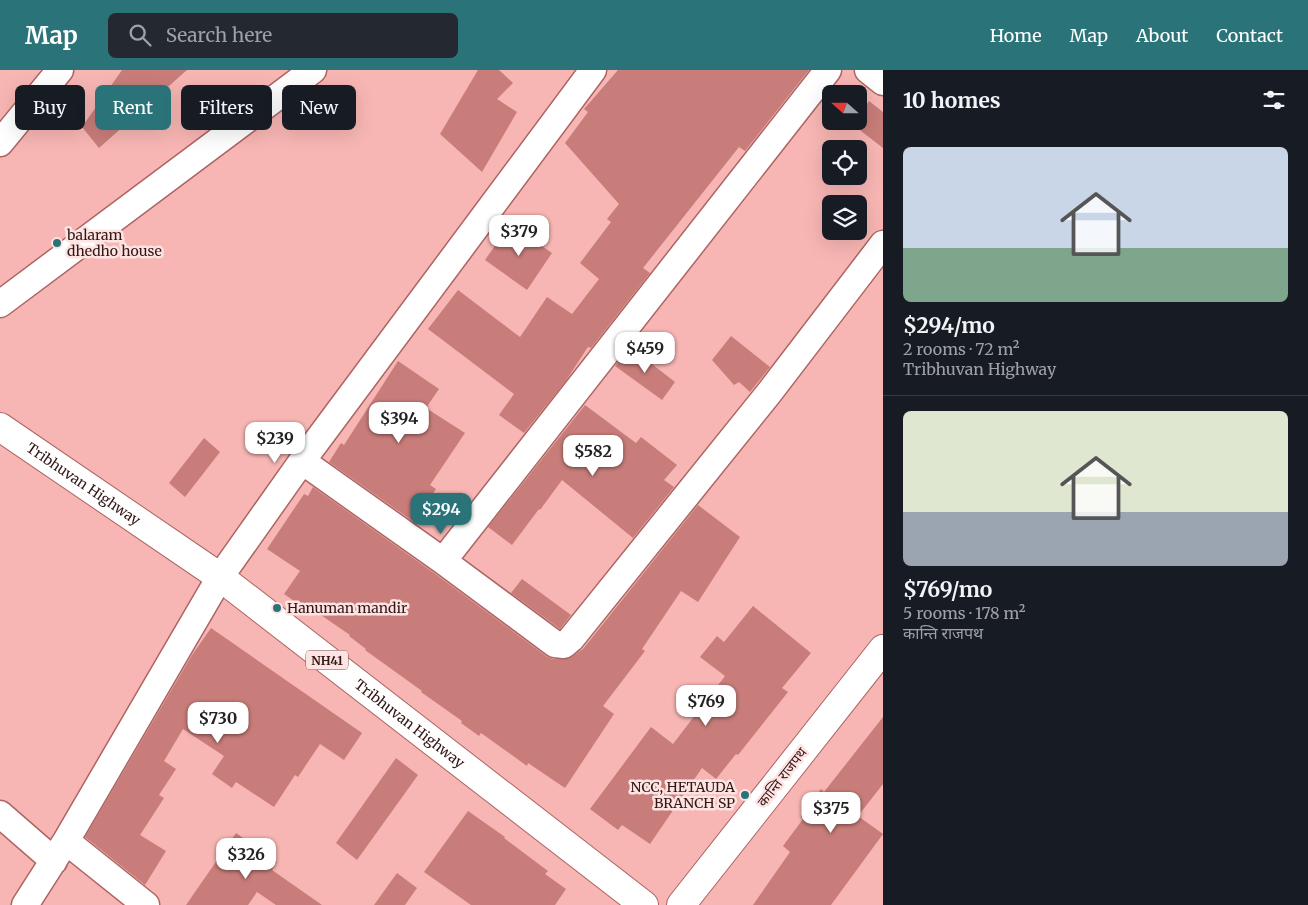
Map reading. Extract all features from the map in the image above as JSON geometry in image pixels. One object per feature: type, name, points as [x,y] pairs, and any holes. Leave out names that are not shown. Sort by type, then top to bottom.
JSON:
[{"type":"main road","name":"Tribhuvan Highway","points":[[0,427],[220,577],[644,905]]},
{"type":"main road","name":"कान्ति राजपथ","points":[[681,905],[883,649]]},
{"type":"street","points":[[0,143],[60,70]]},
{"type":"street","points":[[0,304],[313,70]]},
{"type":"street","points":[[25,905],[60,851],[220,577],[302,461],[593,70]]},
{"type":"street","points":[[442,561],[828,70]]},
{"type":"street","points":[[868,70],[883,82]]},
{"type":"street","points":[[302,461],[555,644],[564,645],[571,639],[770,393],[883,244]]},
{"type":"street","points":[[0,814],[146,905]]},
{"type":"building","points":[[122,70],[187,70],[170,85],[111,85]]},
{"type":"building","points":[[478,70],[499,70],[513,83],[497,99],[517,112],[482,172],[440,134]]},
{"type":"building","points":[[618,70],[809,70],[745,151],[739,147],[643,268],[650,273],[591,348],[588,347],[565,382],[524,433],[499,415],[514,394],[428,329],[458,290],[520,337],[547,297],[572,314],[599,279],[580,263],[611,222],[607,219],[619,204],[565,143],[588,112],[584,109]]},
{"type":"building","points":[[869,101],[883,112],[883,148],[860,130],[868,130]]},
{"type":"building","points":[[95,108],[95,130],[119,130],[99,148],[84,130],[85,123]]},
{"type":"building","points":[[510,224],[552,253],[527,290],[485,260]]},
{"type":"building","points":[[731,336],[770,367],[750,392],[739,382],[734,385],[712,360]]},
{"type":"building","points":[[630,347],[675,382],[662,400],[615,366]]},
{"type":"building","points":[[398,361],[439,389],[426,408],[465,433],[430,485],[436,489],[414,522],[329,462],[341,443],[344,445]]},
{"type":"building","points":[[585,405],[636,443],[641,437],[677,465],[664,480],[674,487],[633,538],[562,480],[512,545],[488,527]]},
{"type":"building","points":[[204,438],[220,452],[185,497],[169,483]]},
{"type":"building","points":[[313,487],[546,656],[553,659],[569,659],[583,649],[698,505],[740,537],[698,602],[681,591],[642,649],[645,651],[603,706],[614,714],[565,788],[528,763],[527,766],[481,733],[479,736],[461,723],[462,721],[365,650],[350,635],[315,611],[313,614],[284,594],[300,571],[267,549],[304,494],[308,496]]},
{"type":"building","points":[[522,579],[571,615],[560,629],[511,593]]},
{"type":"building","points":[[753,606],[811,653],[782,688],[788,692],[738,755],[736,754],[716,779],[702,768],[650,844],[622,825],[618,830],[590,809],[651,727],[673,744],[725,676],[700,657],[717,636],[724,642]]},
{"type":"building","points":[[211,628],[362,733],[344,760],[320,744],[298,777],[295,775],[274,807],[236,782],[232,788],[212,774],[224,756],[183,729],[164,761],[176,769],[159,795],[164,798],[140,835],[166,851],[145,885],[85,837],[192,655]]},
{"type":"building","points":[[883,717],[883,784],[858,816],[883,834],[831,905],[753,905],[790,852],[783,846],[803,819],[801,817],[821,789],[824,792]]},
{"type":"building","points":[[396,758],[418,775],[357,860],[336,843]]},
{"type":"building","points":[[468,811],[548,871],[545,874],[566,889],[555,905],[471,905],[424,872]]},
{"type":"building","points":[[236,833],[277,862],[272,870],[322,905],[276,905],[257,892],[248,905],[186,905]]},
{"type":"building","points":[[397,873],[417,888],[405,905],[374,905]]},
{"type":"place","name":"balaram dhedho house","points":[[57,243]]},
{"type":"place","name":"Hanuman mandir","points":[[277,608]]},
{"type":"place","name":"NCC, HETAUDA BRANCH SP","points":[[745,795]]}]
